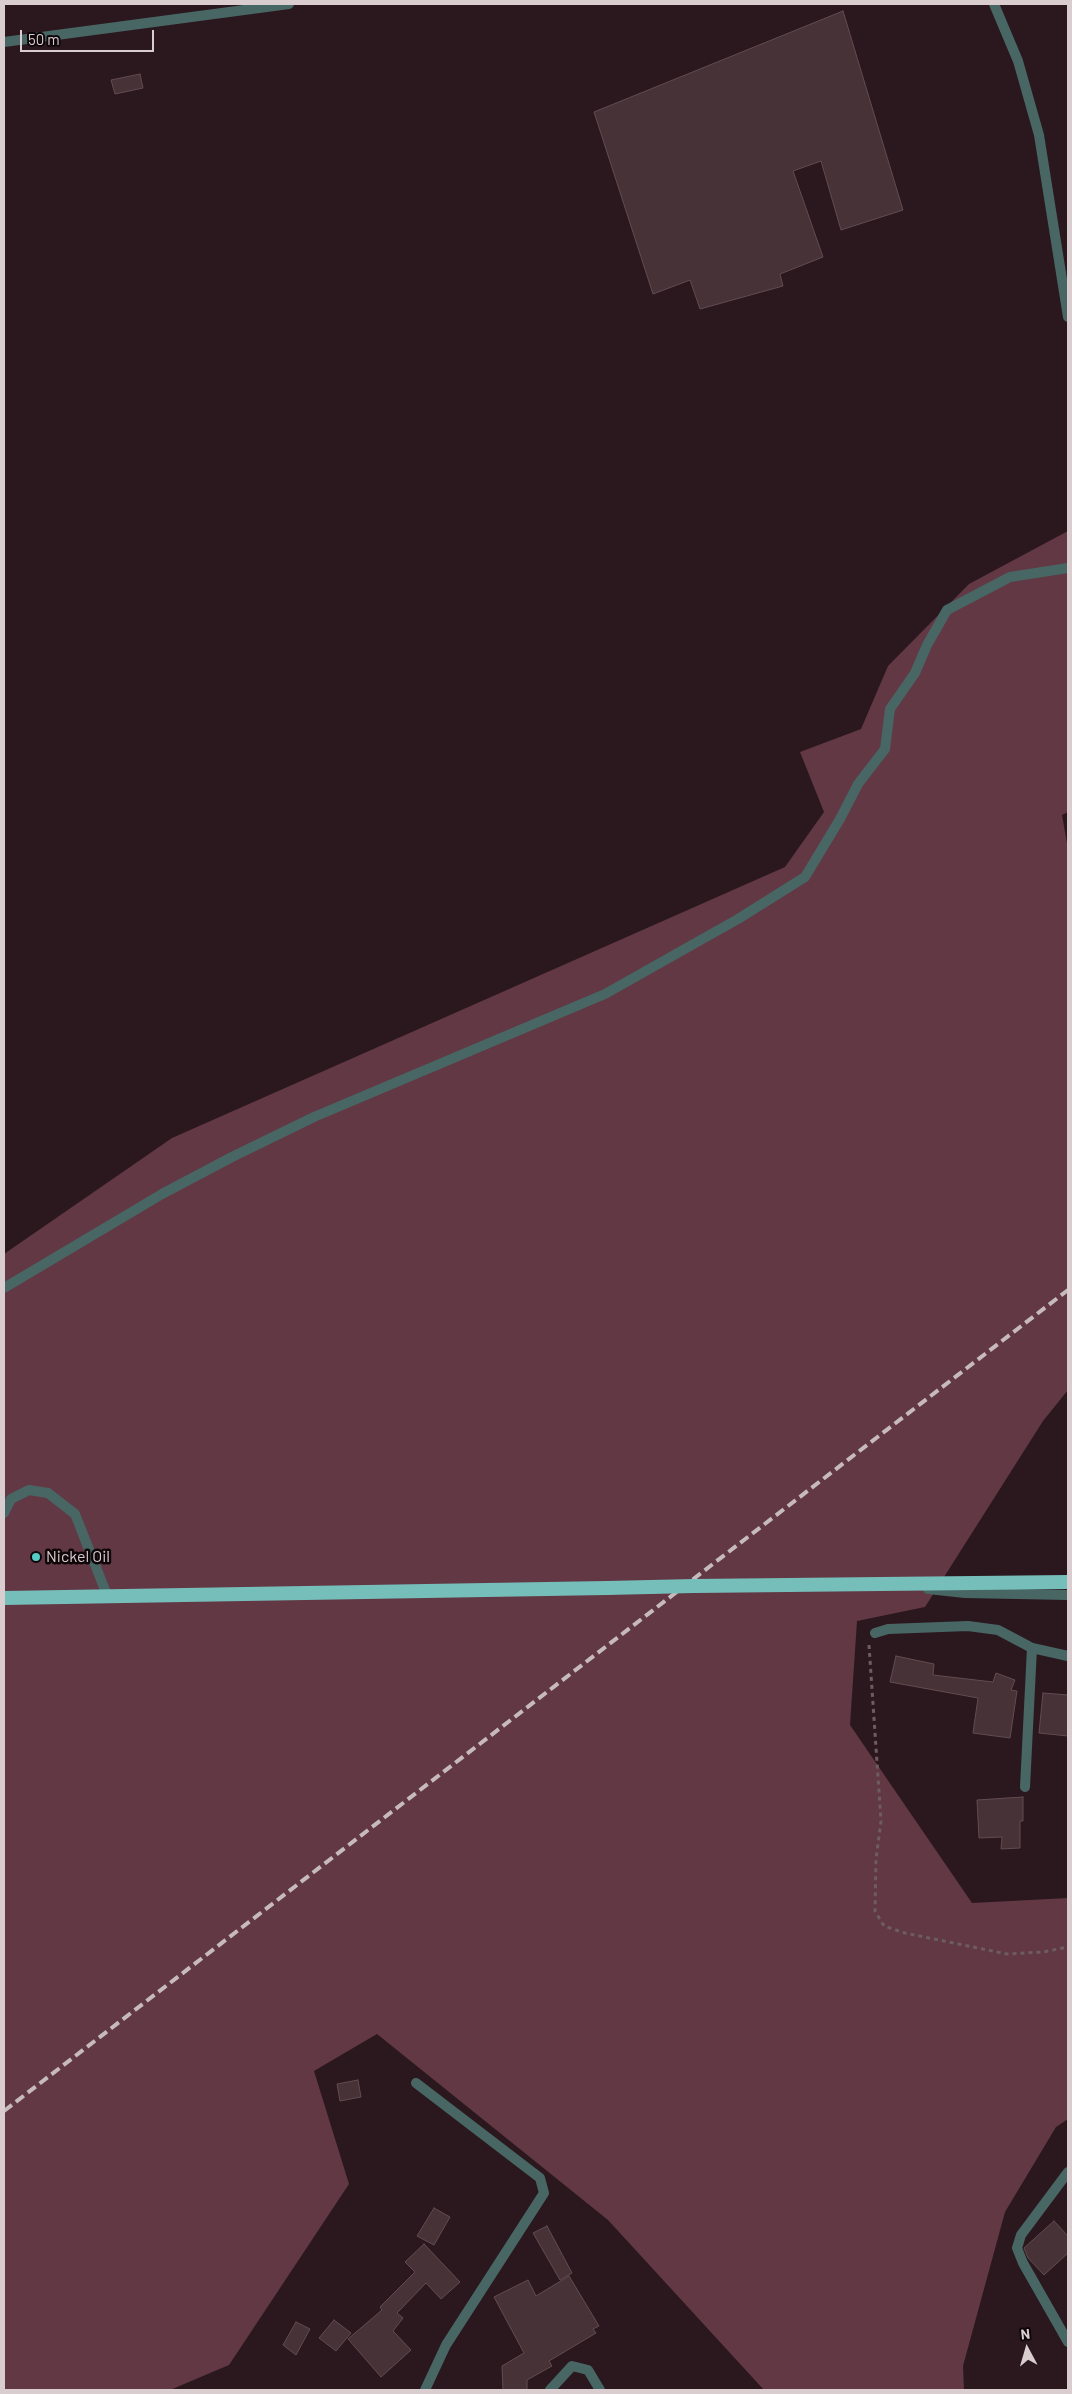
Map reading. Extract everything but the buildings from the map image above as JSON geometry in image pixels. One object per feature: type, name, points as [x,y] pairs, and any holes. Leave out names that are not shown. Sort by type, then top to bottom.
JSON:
[{"type":"highway","points":[[4,1598],[694,1586],[1068,1582]]},
{"type":"street","points":[[4,42],[289,4]]},
{"type":"street","points":[[994,4],[1018,61],[1039,135],[1068,317]]},
{"type":"street","points":[[4,1288],[162,1194],[232,1156],[314,1117],[605,994],[738,919],[805,877],[840,819],[858,784],[885,749],[890,709],[915,673],[927,645],[947,610],[1010,577],[1068,568]]},
{"type":"street","points":[[4,1513],[11,1499],[29,1490],[48,1493],[62,1503],[74,1514],[107,1595]]},
{"type":"street","points":[[887,1585],[965,1593],[1068,1596]]},
{"type":"street","points":[[875,1633],[888,1629],[968,1626],[998,1630],[1032,1648],[1068,1656]]},
{"type":"street","points":[[1025,1787],[1032,1648]]},
{"type":"street","points":[[416,2083],[540,2178],[544,2193],[446,2345],[425,2390]]},
{"type":"street","points":[[1068,2172],[1021,2235],[1017,2248],[1023,2263],[1068,2342]]},
{"type":"street","points":[[550,2390],[572,2366],[588,2370],[600,2390]]},
{"type":"path","points":[[875,1633],[869,1642],[881,1821],[876,1859],[875,1911],[884,1926],[905,1933],[1007,1954],[1044,1952],[1068,1947]]},
{"type":"shaded area","points":[[1068,531],[1068,812],[1062,815],[1068,849],[1068,1390],[1043,1421],[925,1607],[857,1621],[850,1725],[972,1903],[1068,1898],[1068,2119],[1056,2127],[1005,2212],[963,2366],[964,2390],[764,2390],[608,2220],[377,2034],[314,2071],[349,2184],[229,2365],[170,2390],[4,2390],[4,1254],[172,1138],[785,867],[824,812],[800,752],[861,729],[888,666],[969,584]]},
{"type":"railway","points":[[4,2111],[1068,1290]]},
{"type":"place","name":"Nickel Oil","points":[[36,1557]]}]
